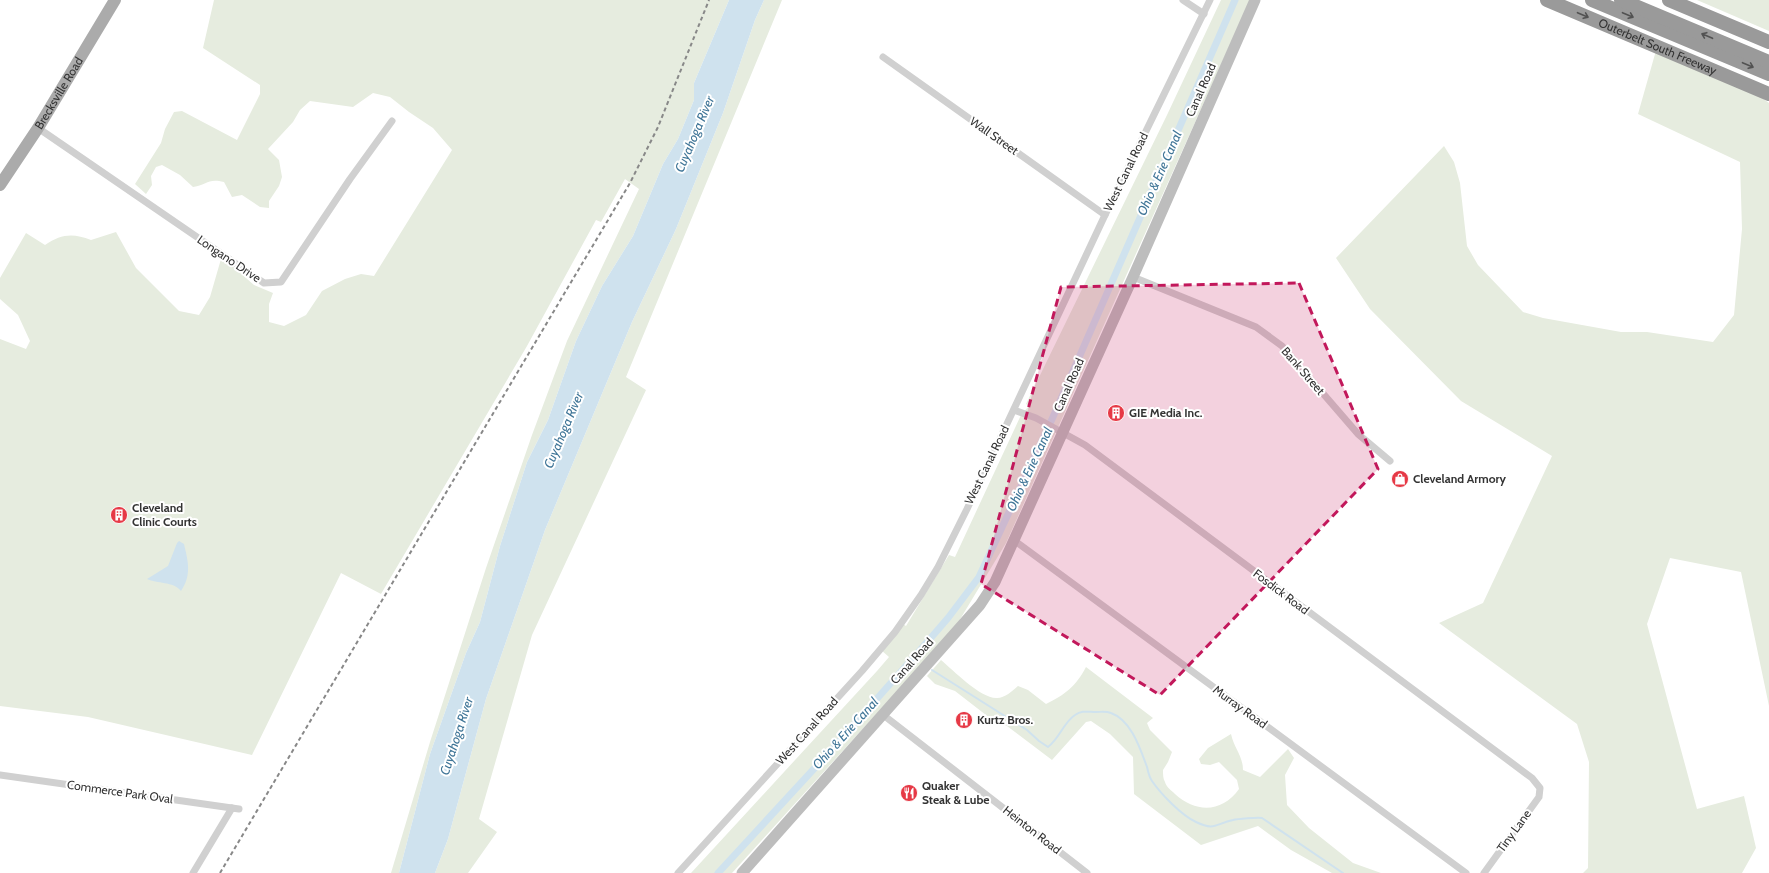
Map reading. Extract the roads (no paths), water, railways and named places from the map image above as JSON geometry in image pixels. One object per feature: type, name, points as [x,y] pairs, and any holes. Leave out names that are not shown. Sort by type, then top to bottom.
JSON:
[{"type":"highway","name":"Outerbelt South Freeway","points":[[1547,0],[1769,94]]},
{"type":"highway","points":[[1592,0],[1769,74]]},
{"type":"highway","points":[[1621,0],[1769,62]]},
{"type":"highway","points":[[1670,0],[1769,42]]},
{"type":"highway","points":[[1738,81],[1769,103]]},
{"type":"main road","name":"Brecksville Road","points":[[0,185],[38,128],[115,0]]},
{"type":"main road","name":"Canal Road","points":[[742,873],[980,605],[995,582],[1015,541],[1058,430],[1133,277],[1255,0]]},
{"type":"street","points":[[1183,0],[1204,14]]},
{"type":"street","name":"West Canal Road","points":[[678,873],[862,671],[904,620],[938,567],[1014,410],[1105,215],[1210,0]]},
{"type":"street","name":"Wall Street","points":[[883,57],[1105,215]]},
{"type":"street","name":"Longano Drive","points":[[38,128],[264,283],[281,282],[350,179],[392,121]]},
{"type":"street","name":"Bank Street","points":[[1133,277],[1256,327],[1282,346],[1358,434],[1390,461]]},
{"type":"street","name":"Fosdick Road","points":[[1014,410],[1036,418],[1085,445],[1507,759],[1532,778],[1540,788]]},
{"type":"street","name":"Murray Road","points":[[1015,541],[1466,873]]},
{"type":"street","name":"Heinton Road","points":[[882,714],[1087,873]]},
{"type":"street","name":"Commerce Park Oval","points":[[0,775],[236,808],[193,873]]},
{"type":"street","name":"Tiny Lane","points":[[1484,873],[1539,797],[1540,788]]},
{"type":"water","name":"Cuyahoga River","points":[[729,0],[764,0],[755,20],[723,113],[676,229],[632,322],[545,530],[486,699],[448,839],[435,873],[399,873],[430,754],[466,653],[480,622],[500,546],[527,462],[548,420],[576,341],[602,286],[633,236],[663,164],[678,139],[694,100],[694,83]]},
{"type":"water","points":[[179,541],[184,544],[188,568],[187,579],[181,591],[169,584],[147,579],[168,566]]},
{"type":"waterway","name":"Ohio & Erie Canal","points":[[718,873],[835,746],[929,640],[948,618],[979,577],[1053,417],[1235,0]]},
{"type":"waterway","points":[[932,670],[1027,730],[1048,747],[1056,739],[1067,722],[1078,713],[1111,713],[1124,722],[1134,736],[1150,778],[1166,798],[1190,819],[1202,825],[1215,826],[1235,820],[1262,818],[1343,873]]},
{"type":"railway","points":[[220,873],[630,183],[658,127],[709,0]]},
{"type":"place","name":"GIE Media Inc.","points":[[1116,413]]},
{"type":"place","name":"Cleveland Armory","points":[[1400,479]]},
{"type":"place","name":"Cleveland Clinic Courts","points":[[119,515]]},
{"type":"place","name":"Kurtz Bros.","points":[[964,720]]},
{"type":"place","name":"Quaker Steak & Lube","points":[[909,793]]}]
